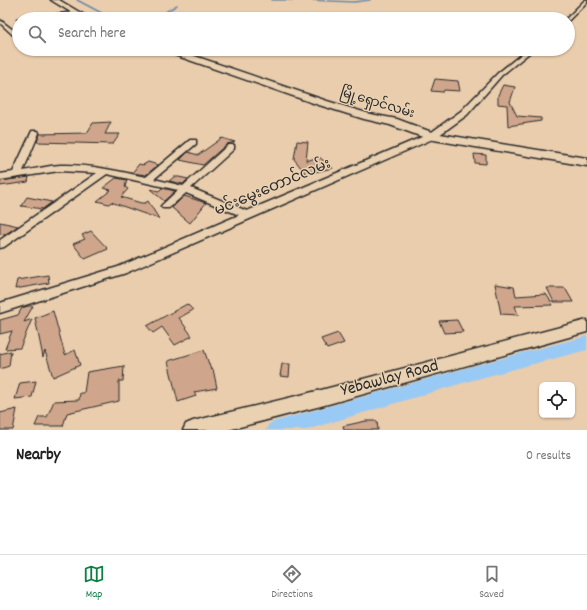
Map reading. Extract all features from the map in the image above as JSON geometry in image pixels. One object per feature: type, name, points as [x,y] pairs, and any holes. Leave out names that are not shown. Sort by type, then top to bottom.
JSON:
[{"type":"main road","points":[[54,0],[73,12]]},
{"type":"main road","name":"မြို့ရှောင်လမ်း","points":[[187,56],[368,117],[393,122],[432,136],[587,162]]},
{"type":"street","points":[[575,13],[587,0]]},
{"type":"street","points":[[0,21],[6,20]]},
{"type":"street","points":[[0,21],[12,31]]},
{"type":"street","name":"မင်းမွေးတောင်လမ်း","points":[[0,308],[122,270],[432,136],[464,113],[500,74],[522,56]]},
{"type":"street","points":[[17,174],[35,133]]},
{"type":"street","points":[[148,180],[193,142]]},
{"type":"street","points":[[166,206],[231,147]]},
{"type":"street","points":[[0,177],[59,168],[81,168],[105,171],[185,189],[247,215]]},
{"type":"street","points":[[0,245],[105,171]]},
{"type":"street","name":"Yebawlay Road","points":[[193,430],[322,398],[587,326]]},
{"type":"building","points":[[435,79],[458,81],[460,91],[431,91]]},
{"type":"building","points":[[503,85],[515,87],[510,102],[517,116],[541,118],[541,121],[508,126],[507,105],[498,104],[498,95]]},
{"type":"building","points":[[111,122],[105,134],[120,134],[113,144],[37,142],[40,134],[87,133],[93,123]]},
{"type":"building","points":[[222,138],[235,142],[227,144],[203,165],[180,160],[188,152],[198,155]]},
{"type":"building","points":[[297,141],[308,142],[306,161],[319,157],[333,168],[306,174],[294,159]]},
{"type":"building","points":[[474,154],[486,155],[486,164],[475,163]]},
{"type":"building","points":[[148,162],[158,165],[146,175],[132,173],[139,164],[143,165]]},
{"type":"building","points":[[29,177],[28,182],[0,186],[0,181]]},
{"type":"building","points":[[174,177],[188,179],[183,184],[169,181]]},
{"type":"building","points":[[116,178],[127,180],[125,187],[128,189],[121,197],[141,203],[148,201],[159,219],[111,202],[109,204],[97,201],[111,190],[103,188]]},
{"type":"building","points":[[162,188],[175,191],[164,201],[150,189],[159,191]]},
{"type":"building","points":[[184,196],[206,203],[190,223],[172,208]]},
{"type":"building","points":[[27,197],[52,202],[43,209],[21,206]]},
{"type":"building","points":[[0,222],[18,226],[4,235],[0,234]]},
{"type":"building","points":[[91,231],[108,249],[85,259],[73,244],[85,239],[82,235]]},
{"type":"building","points":[[48,275],[49,283],[15,289],[17,280]]},
{"type":"building","points":[[495,284],[514,287],[516,296],[546,294],[553,305],[515,306],[518,315],[501,314]]},
{"type":"building","points":[[547,288],[565,288],[573,302],[554,302]]},
{"type":"building","points":[[187,304],[193,310],[179,318],[192,336],[175,345],[162,327],[153,333],[147,326]]},
{"type":"building","points":[[33,306],[24,322],[32,319],[20,348],[5,349],[12,331],[0,334],[0,320],[18,315],[22,308]]},
{"type":"building","points":[[53,311],[65,355],[75,350],[80,365],[53,377],[45,351],[43,357],[35,318]]},
{"type":"building","points":[[457,320],[463,332],[444,333],[439,321]]},
{"type":"building","points":[[338,333],[344,343],[327,349],[321,339]]},
{"type":"building","points":[[204,350],[211,370],[213,369],[217,388],[194,392],[196,396],[178,402],[168,361]]},
{"type":"building","points":[[11,351],[9,366],[0,369],[0,354]]},
{"type":"building","points":[[282,364],[290,364],[289,377],[280,376]]},
{"type":"building","points":[[124,366],[123,381],[119,381],[119,401],[67,413],[63,426],[35,426],[39,417],[47,417],[54,401],[79,400],[80,393],[84,393],[87,372]]},
{"type":"building","points":[[36,381],[32,397],[15,399],[20,383]]},
{"type":"building","points":[[17,409],[13,430],[0,430],[0,413]]},
{"type":"building","points":[[366,421],[377,421],[378,430],[344,430],[343,426]]},
{"type":"waterway","points":[[77,0],[100,12]]},
{"type":"waterway","points":[[272,0],[301,0]]},
{"type":"waterway","points":[[308,0],[354,2],[370,0]]},
{"type":"waterway","points":[[166,12],[177,5]]},
{"type":"waterway","points":[[276,430],[473,373],[587,343]]}]
